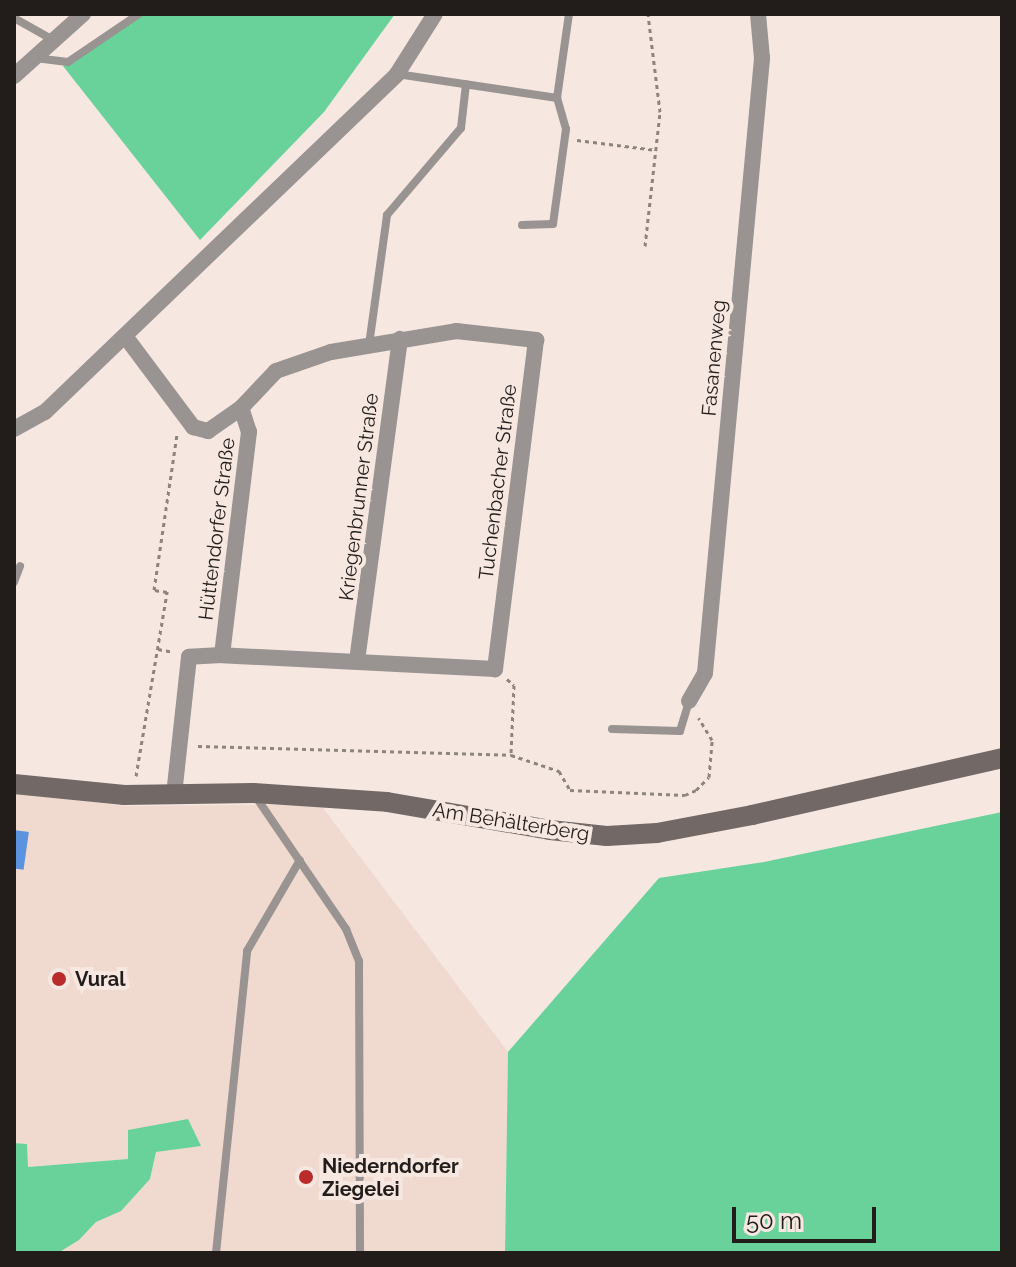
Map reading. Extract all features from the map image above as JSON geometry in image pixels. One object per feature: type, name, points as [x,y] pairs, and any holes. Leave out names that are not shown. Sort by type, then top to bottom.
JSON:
[{"type":"street","points":[[14,76],[83,14]]},
{"type":"street","points":[[14,429],[45,412],[397,74],[435,14]]},
{"type":"street","name":"Fasanenweg","points":[[689,701],[705,673],[707,657],[762,58],[758,14]]},
{"type":"street","name":"Tuchenbacher Straße","points":[[190,423],[208,431],[241,408],[276,371],[331,352],[456,331],[536,340],[495,669]]},
{"type":"street","points":[[125,336],[190,423]]},
{"type":"street","name":"Kriegenbrunner Straße","points":[[357,661],[400,339]]},
{"type":"street","name":"Hüttendorfer Straße","points":[[222,655],[249,432],[241,408]]},
{"type":"street","points":[[174,794],[189,657],[222,655],[495,669]]},
{"type":"street","name":"Am Behälterberg","points":[[14,784],[133,795],[253,793],[387,802],[550,830],[607,836],[657,833],[752,815],[1002,758]]},
{"type":"lane","points":[[34,58],[68,62],[139,14]]},
{"type":"lane","points":[[522,225],[553,224],[566,129],[557,98],[569,14]]},
{"type":"lane","points":[[14,18],[54,40]]},
{"type":"lane","points":[[397,74],[557,98]]},
{"type":"lane","points":[[369,345],[387,215],[461,128],[466,84]]},
{"type":"lane","points":[[14,582],[20,566]]},
{"type":"lane","points":[[612,729],[680,731],[689,701]]},
{"type":"lane","points":[[253,793],[346,929],[359,961],[360,1253]]},
{"type":"lane","points":[[216,1253],[247,951],[300,860]]},
{"type":"path","points":[[645,246],[660,112],[648,14]]},
{"type":"path","points":[[565,138],[657,150]]},
{"type":"path","points":[[133,795],[167,592],[154,590],[178,433],[190,423]]},
{"type":"path","points":[[157,648],[170,651]]},
{"type":"path","points":[[495,669],[514,685],[511,755]]},
{"type":"path","points":[[179,746],[511,755],[559,771],[570,790],[685,795],[709,777],[712,740],[689,701]]},
{"type":"shaded area","points":[[14,793],[127,806],[320,804],[508,1052],[505,1253],[58,1253],[79,1240],[96,1222],[121,1210],[150,1179],[156,1152],[200,1145],[187,1119],[128,1159],[27,1167],[27,1144],[14,1143]]},
{"type":"green space","points":[[135,14],[395,14],[324,112],[200,240],[63,66]]},
{"type":"green space","points":[[1002,812],[1002,1253],[505,1253],[508,1052],[659,878],[764,862]]},
{"type":"green space","points":[[188,1119],[201,1146],[156,1152],[150,1179],[121,1211],[96,1222],[79,1240],[58,1253],[14,1253],[14,1143],[27,1144],[28,1167],[128,1159],[128,1130]]},
{"type":"water","points":[[14,830],[29,832],[24,870],[14,868]]},
{"type":"place","name":"Vural","points":[[59,979]]},
{"type":"place","name":"Niederndorfer Ziegelei","points":[[306,1177]]}]
